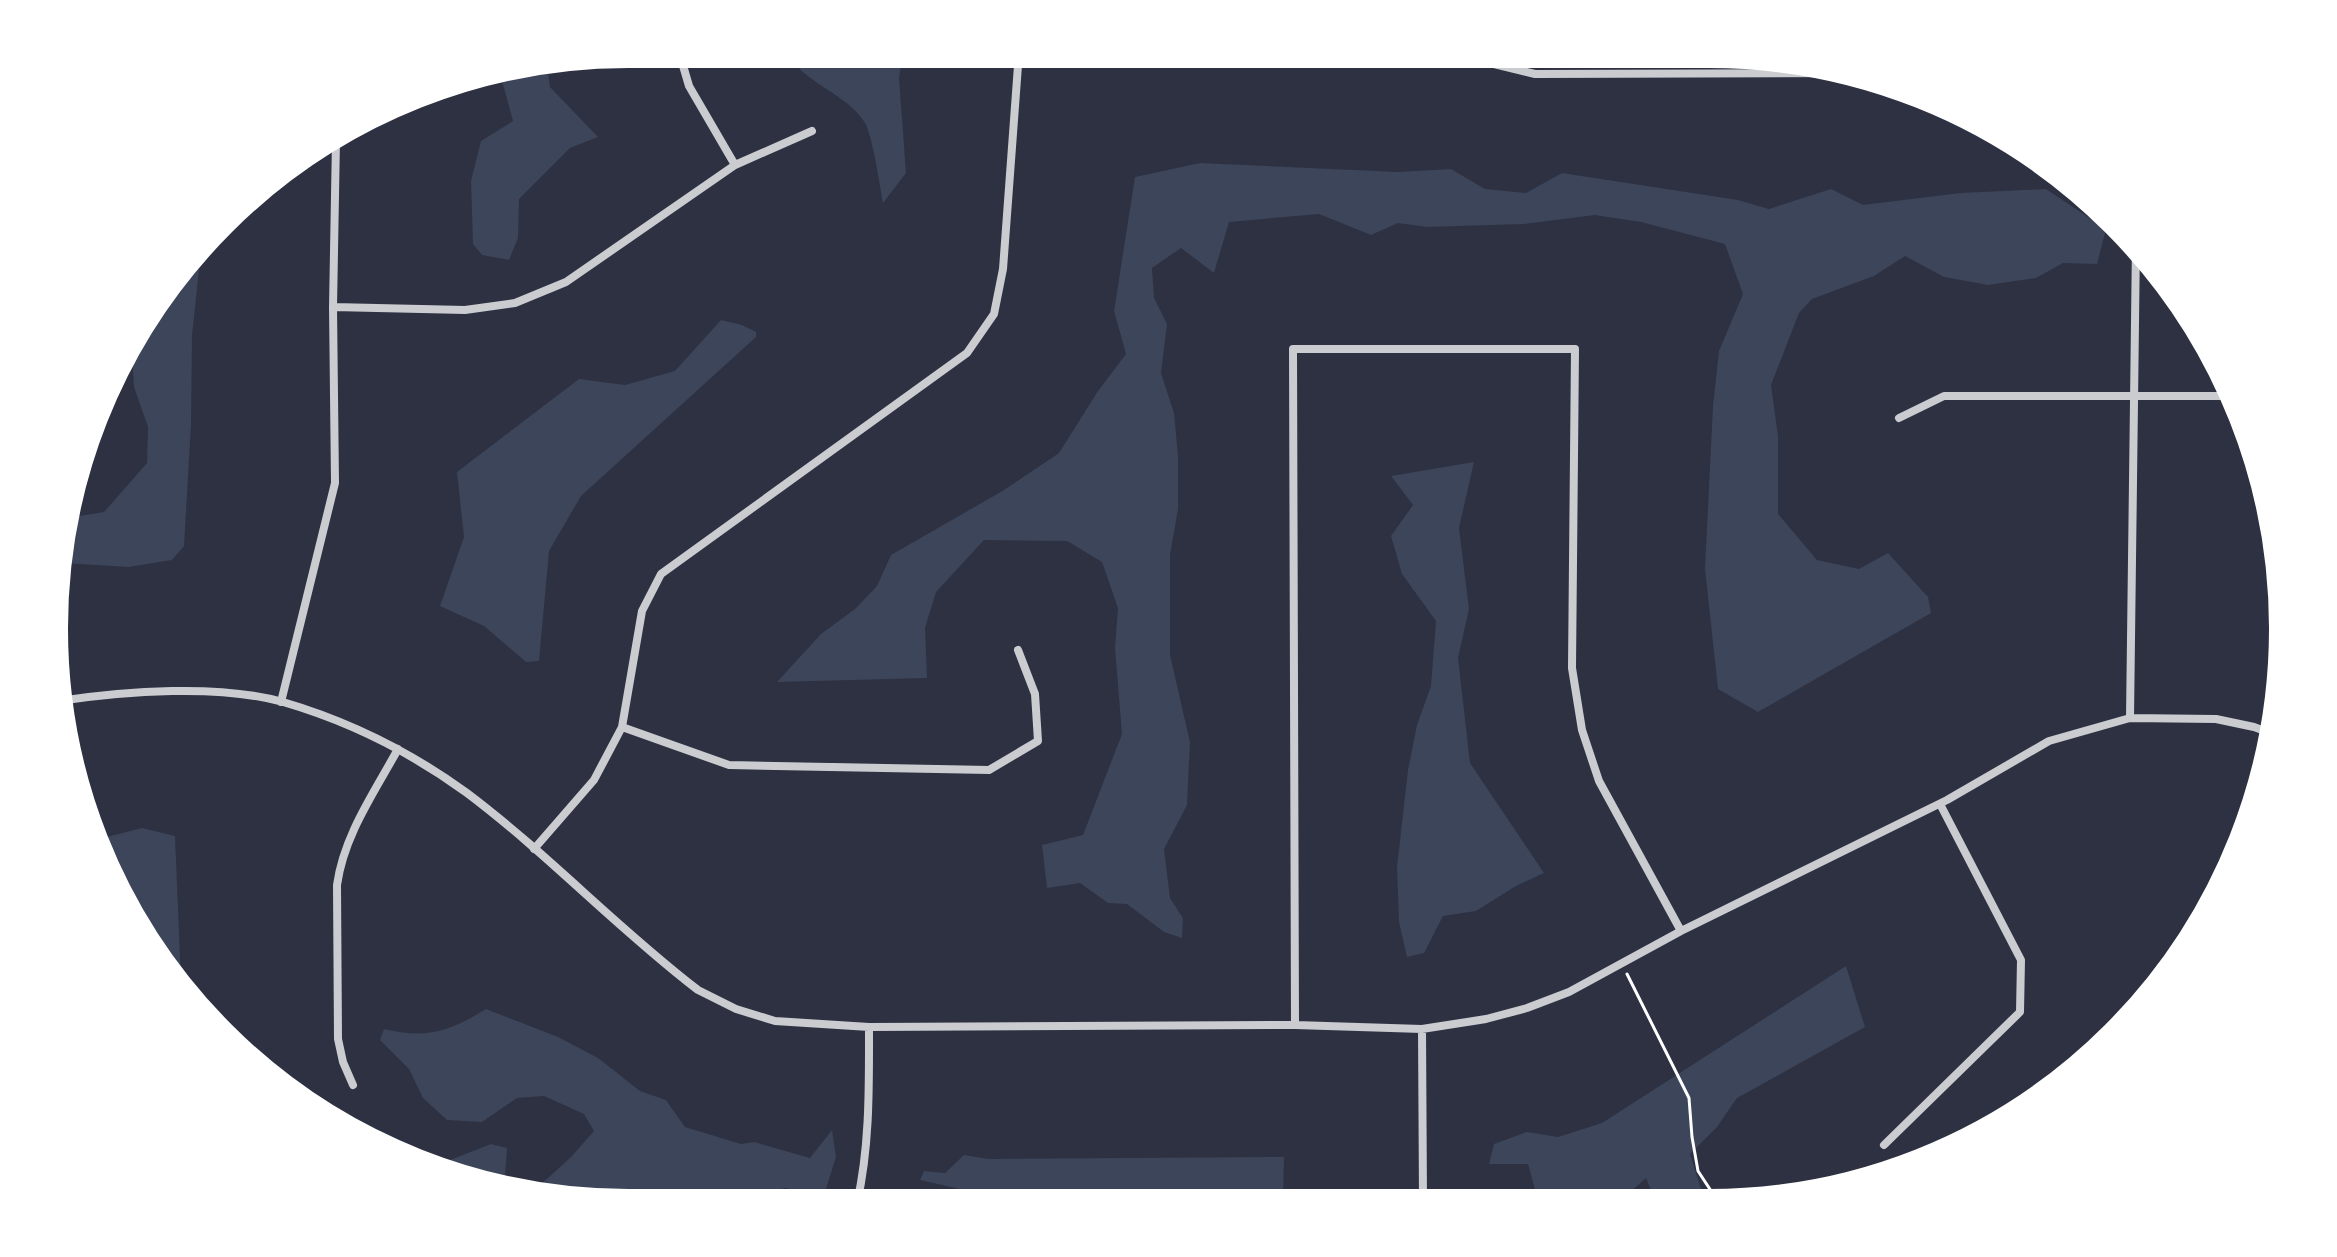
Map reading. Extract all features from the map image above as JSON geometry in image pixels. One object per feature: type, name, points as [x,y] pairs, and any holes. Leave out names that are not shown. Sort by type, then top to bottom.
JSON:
[{"type":"street","points":[[683,66],[689,86],[735,165]]},
{"type":"street","points":[[534,849],[594,780],[622,727],[642,611],[661,574],[967,353],[994,314],[1003,269],[1018,66]]},
{"type":"street","points":[[1502,66],[1535,74],[1795,73]]},
{"type":"street","points":[[333,307],[465,310],[515,303],[566,282],[735,165],[812,131]]},
{"type":"street","points":[[281,702],[335,483],[333,307],[336,148]]},
{"type":"street","points":[[2130,718],[2136,263]]},
{"type":"street","points":[[1295,1025],[1293,349],[1575,349],[1572,668],[1582,730],[1599,781],[1681,931]]},
{"type":"street","points":[[1899,418],[1944,396],[2220,396]]},
{"type":"street","points":[[622,727],[729,765],[989,770],[1038,741],[1035,694],[1018,650]]},
{"type":"street","points":[[71,700],[179,691],[281,702],[342,724],[398,749],[467,793],[698,990],[736,1009],[775,1021],[869,1027],[1295,1025],[1422,1029],[1486,1019],[1569,992],[1681,931],[1940,804],[2049,741],[2130,718],[2216,719],[2261,730]]},
{"type":"street","points":[[353,1085],[338,1039],[337,885],[340,861],[349,838],[398,749]]},
{"type":"street","points":[[1884,1145],[2020,1012],[2021,960],[1940,804]]},
{"type":"street","points":[[859,1191],[866,1134],[869,1027]]},
{"type":"street","points":[[1422,1029],[1423,1191]]},
{"type":"path","points":[[1622,964],[1689,1098],[1698,1171],[1711,1191]]},
{"type":"shaded area","points":[[797,66],[901,66],[899,78],[906,173],[883,203],[865,123],[847,104]]},
{"type":"shaded area","points":[[548,72],[550,87],[598,137],[570,148],[519,199],[518,238],[509,260],[482,255],[473,244],[471,181],[481,141],[513,121],[502,81]]},
{"type":"shaded area","points":[[1200,163],[1398,172],[1451,169],[1485,189],[1526,193],[1562,173],[1738,200],[1769,209],[1831,189],[1863,205],[1960,193],[2046,189],[2106,231],[2097,264],[2063,263],[2036,278],[1988,285],[1944,277],[1905,256],[1874,276],[1812,299],[1799,313],[1771,385],[1778,436],[1778,514],[1817,560],[1859,569],[1888,553],[1928,597],[1931,613],[1758,712],[1718,689],[1705,569],[1713,406],[1719,351],[1743,294],[1725,244],[1641,222],[1595,215],[1524,224],[1427,227],[1398,223],[1371,235],[1319,214],[1229,222],[1214,273],[1181,248],[1152,268],[1154,298],[1167,324],[1161,373],[1174,413],[1178,456],[1178,509],[1170,555],[1170,655],[1190,742],[1187,805],[1164,849],[1170,898],[1183,918],[1182,938],[1164,932],[1127,904],[1108,903],[1080,883],[1047,888],[1042,845],[1083,835],[1122,734],[1115,648],[1118,608],[1102,562],[1067,541],[984,540],[936,592],[925,628],[927,678],[777,682],[821,634],[855,609],[877,586],[891,555],[1004,490],[1059,453],[1098,391],[1126,354],[1114,311],[1135,177]]},
{"type":"shaded area","points":[[199,266],[192,336],[184,546],[172,560],[128,567],[70,563],[78,516],[104,512],[147,463],[148,427],[134,387],[133,363],[141,347]]},
{"type":"shaded area","points":[[721,320],[742,325],[756,332],[756,337],[581,496],[549,551],[539,661],[526,662],[484,626],[440,606],[464,537],[457,472],[579,379],[625,385],[675,371]]},
{"type":"shaded area","points":[[1474,462],[1459,528],[1469,609],[1458,658],[1470,763],[1544,873],[1476,911],[1443,916],[1424,953],[1407,957],[1399,922],[1397,867],[1408,770],[1417,725],[1431,686],[1436,621],[1402,574],[1391,536],[1413,505],[1391,476]]},
{"type":"shaded area","points":[[142,828],[175,836],[180,969],[141,910],[106,837]]},
{"type":"shaded area","points":[[1846,966],[1865,1027],[1737,1098],[1717,1127],[1690,1154],[1704,1191],[1651,1191],[1646,1178],[1631,1191],[1535,1191],[1528,1164],[1489,1164],[1494,1144],[1527,1132],[1558,1137],[1602,1123]]},
{"type":"shaded area","points":[[486,1009],[558,1037],[598,1058],[640,1091],[666,1100],[685,1127],[741,1144],[754,1142],[810,1158],[832,1130],[836,1157],[825,1191],[785,1188],[776,1191],[628,1191],[542,1184],[594,1131],[584,1114],[544,1096],[517,1098],[482,1122],[447,1120],[423,1098],[409,1069],[380,1040],[384,1029],[425,1033],[460,1023]]},
{"type":"shaded area","points":[[491,1144],[507,1148],[505,1177],[450,1160]]},
{"type":"shaded area","points":[[964,1155],[988,1159],[1284,1157],[1283,1191],[968,1191],[920,1180],[924,1171],[945,1173]]}]
